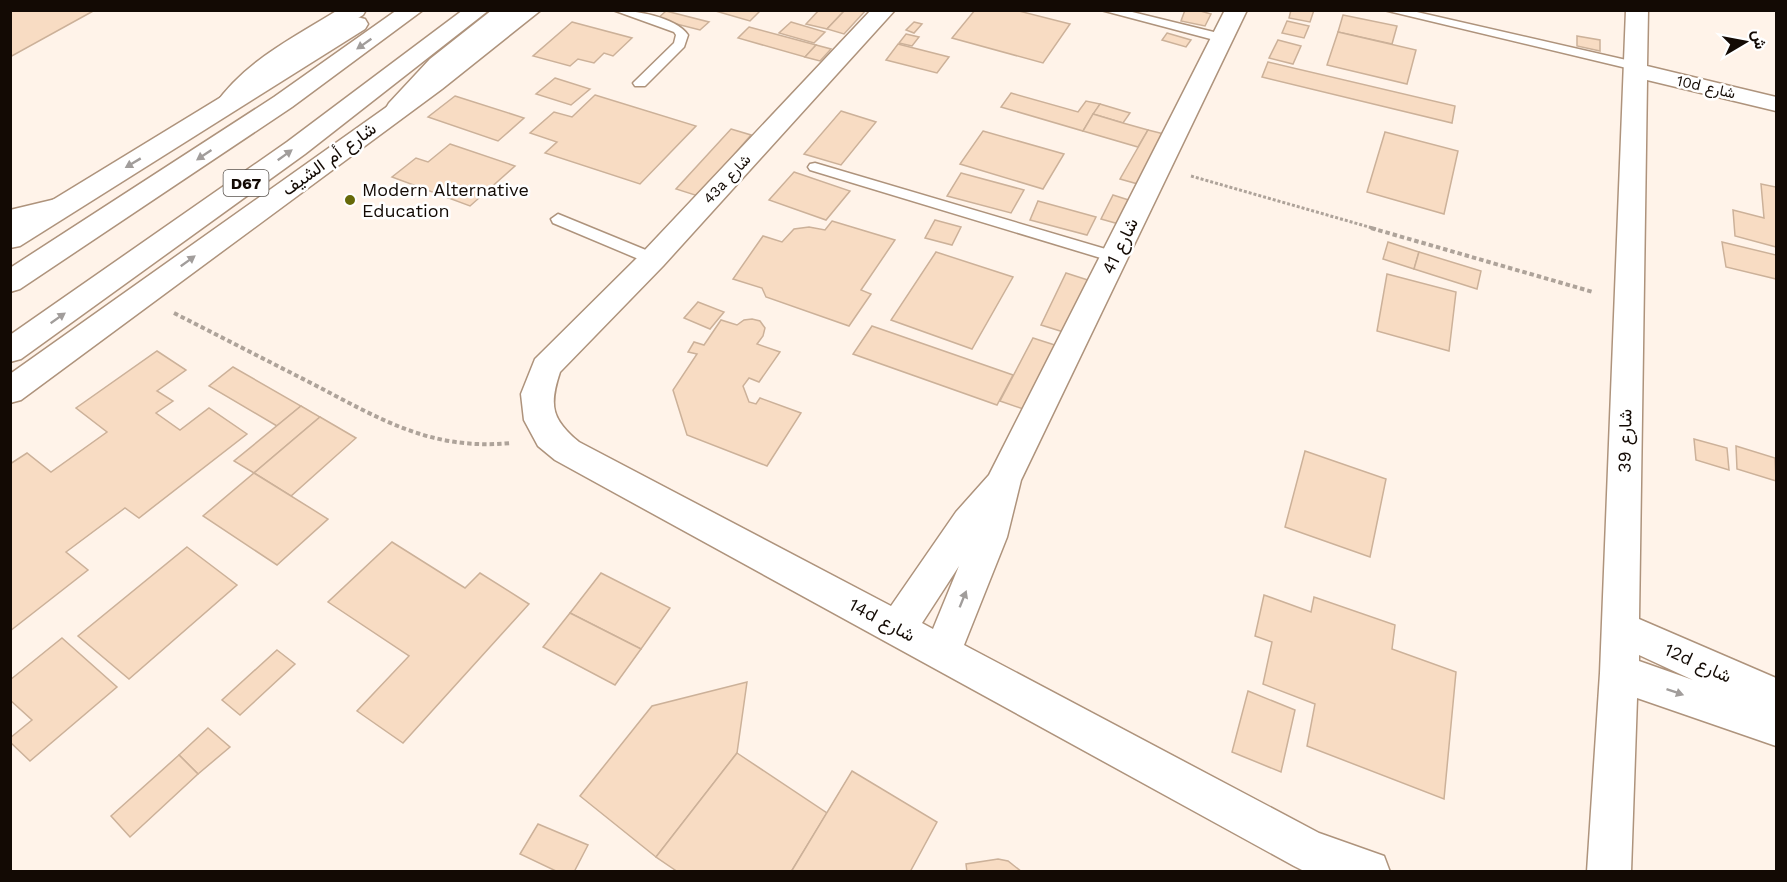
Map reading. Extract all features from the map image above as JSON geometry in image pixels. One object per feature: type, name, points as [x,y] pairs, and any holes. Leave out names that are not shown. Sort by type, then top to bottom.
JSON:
[{"type":"street","points":[[226,106],[239,88],[277,56],[355,10]]},
{"type":"street","points":[[10,239],[379,10]]},
{"type":"street","name":"D67","points":[[10,282],[283,102],[412,10]]},
{"type":"street","name":"شارع أم الشيف","points":[[10,351],[296,148],[478,10]]},
{"type":"street","points":[[398,108],[438,64],[506,10]]},
{"type":"street","name":"شارع أم الشيف","points":[[10,391],[530,10]]},
{"type":"street","name":"43a شارع","points":[[550,437],[540,420],[537,394],[546,367],[653,259],[884,10]]},
{"type":"street","name":"شارع 41","points":[[942,653],[989,537],[1004,480],[1236,10]]},
{"type":"street","name":"شارع 39","points":[[1609,872],[1619,674],[1637,10]]},
{"type":"street","name":"10d شارع","points":[[1634,75],[1776,104]]},
{"type":"street","name":"10d شارع","points":[[1634,75],[1776,112]]},
{"type":"street","points":[[10,219],[60,207]]},
{"type":"street","name":"14d شارع","points":[[550,437],[567,451],[897,628],[1321,861],[1368,872]]},
{"type":"street","name":"شارع 41","points":[[897,628],[968,524],[1004,480]]},
{"type":"street","name":"12d شارع","points":[[1620,629],[1776,697]]},
{"type":"street","name":"12d شارع","points":[[1619,674],[1776,727]]},
{"type":"lane","points":[[619,10],[678,29],[682,35],[680,44],[640,83]]},
{"type":"lane","points":[[1107,10],[1222,38]]},
{"type":"lane","points":[[1390,10],[1634,75]]},
{"type":"lane","points":[[815,167],[1114,257]]},
{"type":"lane","points":[[558,219],[653,259]]},
{"type":"path","points":[[1159,166],[1629,302]]},
{"type":"path","points":[[141,296],[401,429],[431,438],[499,445],[550,437]]},
{"type":"building","points":[[10,10],[95,10],[10,57]]},
{"type":"building","points":[[712,10],[761,10],[750,21]]},
{"type":"building","points":[[819,10],[845,10],[827,29],[806,24]]},
{"type":"building","points":[[845,10],[866,10],[844,34],[827,29]]},
{"type":"building","points":[[975,10],[1015,10],[1070,24],[1043,63],[952,38]]},
{"type":"building","points":[[1185,10],[1197,10],[1211,14],[1205,26],[1181,21]]},
{"type":"building","points":[[1291,10],[1314,10],[1310,22],[1289,18]]},
{"type":"building","points":[[666,11],[709,22],[700,30],[657,19]]},
{"type":"building","points":[[1343,15],[1397,26],[1392,44],[1338,32]]},
{"type":"building","points":[[1287,21],[1309,26],[1304,38],[1282,33]]},
{"type":"building","points":[[572,22],[632,38],[613,56],[604,53],[594,63],[578,59],[570,66],[533,56]]},
{"type":"building","points":[[791,22],[825,32],[814,43],[779,33]]},
{"type":"building","points":[[914,22],[922,24],[914,33],[906,30]]},
{"type":"building","points":[[749,27],[816,45],[805,57],[738,38]]},
{"type":"building","points":[[1338,32],[1416,50],[1407,84],[1327,65]]},
{"type":"building","points":[[1167,33],[1191,40],[1186,47],[1162,40]]},
{"type":"building","points":[[906,34],[919,37],[912,46],[899,43]]},
{"type":"building","points":[[1577,36],[1600,40],[1600,51],[1577,46]]},
{"type":"building","points":[[1278,40],[1301,46],[1293,64],[1269,58]]},
{"type":"building","points":[[898,44],[949,57],[937,73],[886,60]]},
{"type":"building","points":[[816,45],[831,49],[820,61],[805,57]]},
{"type":"building","points":[[1268,62],[1455,106],[1452,123],[1262,77]]},
{"type":"building","points":[[555,78],[590,89],[571,105],[536,94]]},
{"type":"building","points":[[1011,93],[1078,112],[1086,101],[1100,104],[1083,131],[1001,107]]},
{"type":"building","points":[[595,95],[696,126],[640,184],[545,153],[557,142],[530,133],[554,112],[572,117]]},
{"type":"building","points":[[455,96],[524,118],[498,141],[428,117]]},
{"type":"building","points":[[1100,104],[1130,113],[1123,123],[1093,114]]},
{"type":"building","points":[[841,111],[876,122],[841,165],[804,154]]},
{"type":"building","points":[[1093,114],[1148,130],[1138,147],[1083,131]]},
{"type":"building","points":[[731,129],[751,135],[698,196],[676,189]]},
{"type":"building","points":[[1148,130],[1172,136],[1145,186],[1120,179]]},
{"type":"building","points":[[983,131],[1064,154],[1043,189],[960,164]]},
{"type":"building","points":[[1385,132],[1458,151],[1444,214],[1367,192]]},
{"type":"building","points":[[450,144],[515,166],[470,206],[392,177],[416,158],[428,162]]},
{"type":"building","points":[[794,172],[850,191],[826,220],[769,200]]},
{"type":"building","points":[[961,173],[1024,190],[1011,213],[947,196]]},
{"type":"building","points":[[1761,184],[1776,187],[1776,247],[1735,236],[1733,210],[1764,218]]},
{"type":"building","points":[[1113,195],[1138,203],[1126,226],[1101,219]]},
{"type":"building","points":[[1038,201],[1096,217],[1087,235],[1030,220]]},
{"type":"building","points":[[935,220],[961,227],[952,245],[925,238]]},
{"type":"building","points":[[832,221],[895,240],[861,290],[871,294],[849,326],[766,297],[762,288],[733,279],[763,236],[782,242],[794,229],[809,227],[825,230]]},
{"type":"building","points":[[1388,242],[1419,252],[1414,269],[1383,259]]},
{"type":"building","points":[[1722,242],[1776,255],[1776,279],[1726,267]]},
{"type":"building","points":[[936,252],[1013,277],[972,349],[891,320]]},
{"type":"building","points":[[1419,252],[1481,271],[1477,289],[1414,269]]},
{"type":"building","points":[[1066,273],[1094,282],[1070,334],[1041,325]]},
{"type":"building","points":[[1387,274],[1456,292],[1449,351],[1377,331]]},
{"type":"building","points":[[698,302],[724,312],[710,329],[684,318]]},
{"type":"building","points":[[721,320],[737,325],[744,320],[760,321],[765,328],[757,344],[780,352],[759,382],[749,378],[743,386],[749,402],[756,404],[760,398],[801,413],[767,466],[687,435],[673,390],[697,354],[688,352],[694,342],[704,345]]},
{"type":"building","points":[[872,326],[1013,375],[997,405],[853,354]]},
{"type":"building","points":[[1033,338],[1064,348],[1032,412],[1000,401]]},
{"type":"building","points":[[157,351],[186,370],[157,391],[173,401],[156,413],[180,430],[209,408],[247,434],[139,518],[125,508],[66,552],[88,570],[10,631],[10,464],[27,453],[51,472],[107,432],[76,408]]},
{"type":"building","points":[[233,367],[301,406],[277,426],[209,386]]},
{"type":"building","points":[[301,406],[320,417],[254,473],[234,461]]},
{"type":"building","points":[[320,417],[356,438],[291,496],[254,473]]},
{"type":"building","points":[[1694,439],[1727,448],[1729,470],[1696,460]]},
{"type":"building","points":[[1736,446],[1775,458],[1776,481],[1737,469]]},
{"type":"building","points":[[1305,451],[1386,479],[1370,557],[1285,527]]},
{"type":"building","points":[[254,473],[328,519],[277,565],[203,516]]},
{"type":"building","points":[[392,542],[465,588],[480,573],[529,604],[403,743],[357,711],[409,656],[328,602]]},
{"type":"building","points":[[187,547],[237,585],[129,679],[78,636]]},
{"type":"building","points":[[601,573],[670,608],[641,649],[570,613]]},
{"type":"building","points":[[1264,595],[1311,612],[1314,597],[1395,625],[1392,649],[1456,672],[1444,799],[1307,746],[1315,704],[1263,684],[1272,642],[1255,636]]},
{"type":"building","points":[[570,613],[641,649],[615,685],[543,647]]},
{"type":"building","points":[[62,638],[117,687],[30,761],[10,742],[10,738],[32,720],[10,700],[10,680]]},
{"type":"building","points":[[277,650],[295,664],[240,715],[222,700]]},
{"type":"building","points":[[747,682],[737,753],[656,857],[580,796],[652,706]]},
{"type":"building","points":[[1248,691],[1295,710],[1281,772],[1232,752]]},
{"type":"building","points":[[208,728],[230,747],[198,774],[179,755]]},
{"type":"building","points":[[737,753],[827,813],[791,872],[678,872],[656,857]]},
{"type":"building","points":[[179,755],[198,774],[130,837],[111,816]]},
{"type":"building","points":[[852,771],[937,822],[910,872],[791,872]]},
{"type":"building","points":[[538,824],[588,845],[574,872],[558,872],[520,854]]},
{"type":"building","points":[[998,859],[1008,861],[1022,872],[967,872],[966,864]]},
{"type":"place","name":"Modern Alternative Education","points":[[350,200]]}]
